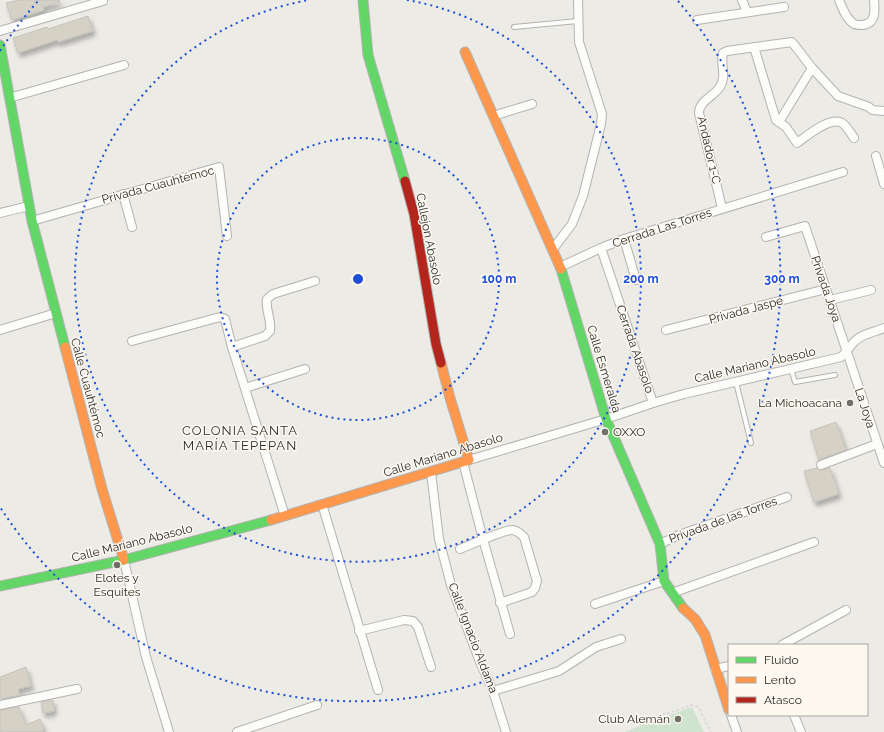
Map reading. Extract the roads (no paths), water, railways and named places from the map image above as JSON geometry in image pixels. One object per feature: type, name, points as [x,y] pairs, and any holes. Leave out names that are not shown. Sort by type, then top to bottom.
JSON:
[{"type":"street","name":"Callejon Abasolo","points":[[363,0],[368,55],[414,214],[436,344],[466,461]]},
{"type":"street","points":[[553,249],[572,224],[575,217],[583,196],[601,124],[602,114],[579,42],[578,0]]},
{"type":"street","points":[[742,0],[747,12]]},
{"type":"street","points":[[839,0],[853,24],[861,25],[869,23],[874,17],[874,0]]},
{"type":"street","points":[[0,31],[103,1]]},
{"type":"street","points":[[697,20],[784,6]]},
{"type":"street","name":"Andador 1-C","points":[[722,208],[699,108],[720,87],[724,77],[721,59],[723,53],[727,51],[792,42],[812,68],[838,96],[869,107],[872,110],[884,112]]},
{"type":"street","name":"Calle Cuauhtémoc","points":[[0,45],[32,221],[102,489],[124,560],[146,657],[169,732]]},
{"type":"street","points":[[754,47],[776,120],[786,127],[797,143],[822,126],[834,122],[842,123],[854,138]]},
{"type":"street","name":"Calle Esmeralda","points":[[465,52],[560,267],[606,419],[660,544],[664,581],[680,605],[695,619],[704,635],[728,707]]},
{"type":"street","points":[[9,98],[124,65]]},
{"type":"street","points":[[779,122],[812,68]]},
{"type":"street","points":[[493,116],[532,104]]},
{"type":"street","points":[[876,156],[884,184]]},
{"type":"street","name":"Privada Cuauhtémoc","points":[[32,221],[218,167],[227,236]]},
{"type":"street","name":"Cerrada Las Torres","points":[[560,267],[624,239],[843,172]]},
{"type":"street","points":[[123,194],[132,227]]},
{"type":"street","points":[[0,213],[29,206]]},
{"type":"street","name":"Privada Joya","points":[[766,237],[805,226],[848,352]]},
{"type":"street","points":[[624,239],[636,280]]},
{"type":"street","name":"Cerrada Las Torres","points":[[601,248],[616,296]]},
{"type":"street","points":[[232,347],[265,336],[270,331],[271,325],[266,306],[267,299],[273,294],[315,281]]},
{"type":"street","name":"Privada Jaspe","points":[[666,330],[826,289]]},
{"type":"street","points":[[830,300],[871,290]]},
{"type":"street","name":"Cerrada Abasolo","points":[[616,296],[653,403]]},
{"type":"street","points":[[0,330],[56,313]]},
{"type":"street","points":[[132,341],[220,317],[225,320],[232,347],[285,516]]},
{"type":"street","name":"Calle Mariano Abasolo","points":[[0,586],[124,560],[285,516],[606,419],[653,403],[841,357],[848,352],[854,341],[864,335],[884,328]]},
{"type":"street","name":"La Joya","points":[[848,352],[884,463]]},
{"type":"street","points":[[245,388],[305,369]]},
{"type":"street","points":[[821,465],[877,444]]},
{"type":"street","points":[[466,461],[483,539],[510,634]]},
{"type":"street","name":"Calle Ignacio Aldama","points":[[431,472],[440,539],[452,585],[480,662],[493,691],[506,732]]},
{"type":"street","name":"Privada de las Torres","points":[[660,544],[679,535],[787,497]]},
{"type":"street","points":[[322,504],[378,690]]},
{"type":"street","points":[[460,549],[483,539],[512,530],[518,532],[524,537],[537,581],[535,588],[532,592],[500,603]]},
{"type":"street","points":[[672,593],[814,542]]},
{"type":"street","points":[[595,604],[664,581]]},
{"type":"street","points":[[784,644],[846,610]]},
{"type":"street","points":[[359,630],[404,620],[413,621],[418,627],[431,667]]},
{"type":"street","points":[[493,691],[559,671],[571,665],[596,647],[621,639]]},
{"type":"street","points":[[715,669],[728,666]]},
{"type":"street","points":[[0,705],[77,689]]},
{"type":"street","points":[[237,732],[316,705]]},
{"type":"street","points":[[731,716],[736,732]]},
{"type":"street","points":[[794,716],[801,732]]},
{"type":"lane","points":[[514,27],[578,21]]},
{"type":"lane","points":[[791,369],[795,382],[835,374]]},
{"type":"lane","points":[[736,382],[751,443]]},
{"type":"place","name":"La Michoacana","points":[[850,403]]},
{"type":"place","name":"OXXO","points":[[605,432]]},
{"type":"place","name":"Elotes y Esquites","points":[[117,565]]},
{"type":"place","name":"Club Alemán","points":[[678,719]]},
{"type":"district","name":"COLONIA SANTA MARÍA TEPEPAN","points":[[240,438]]}]
